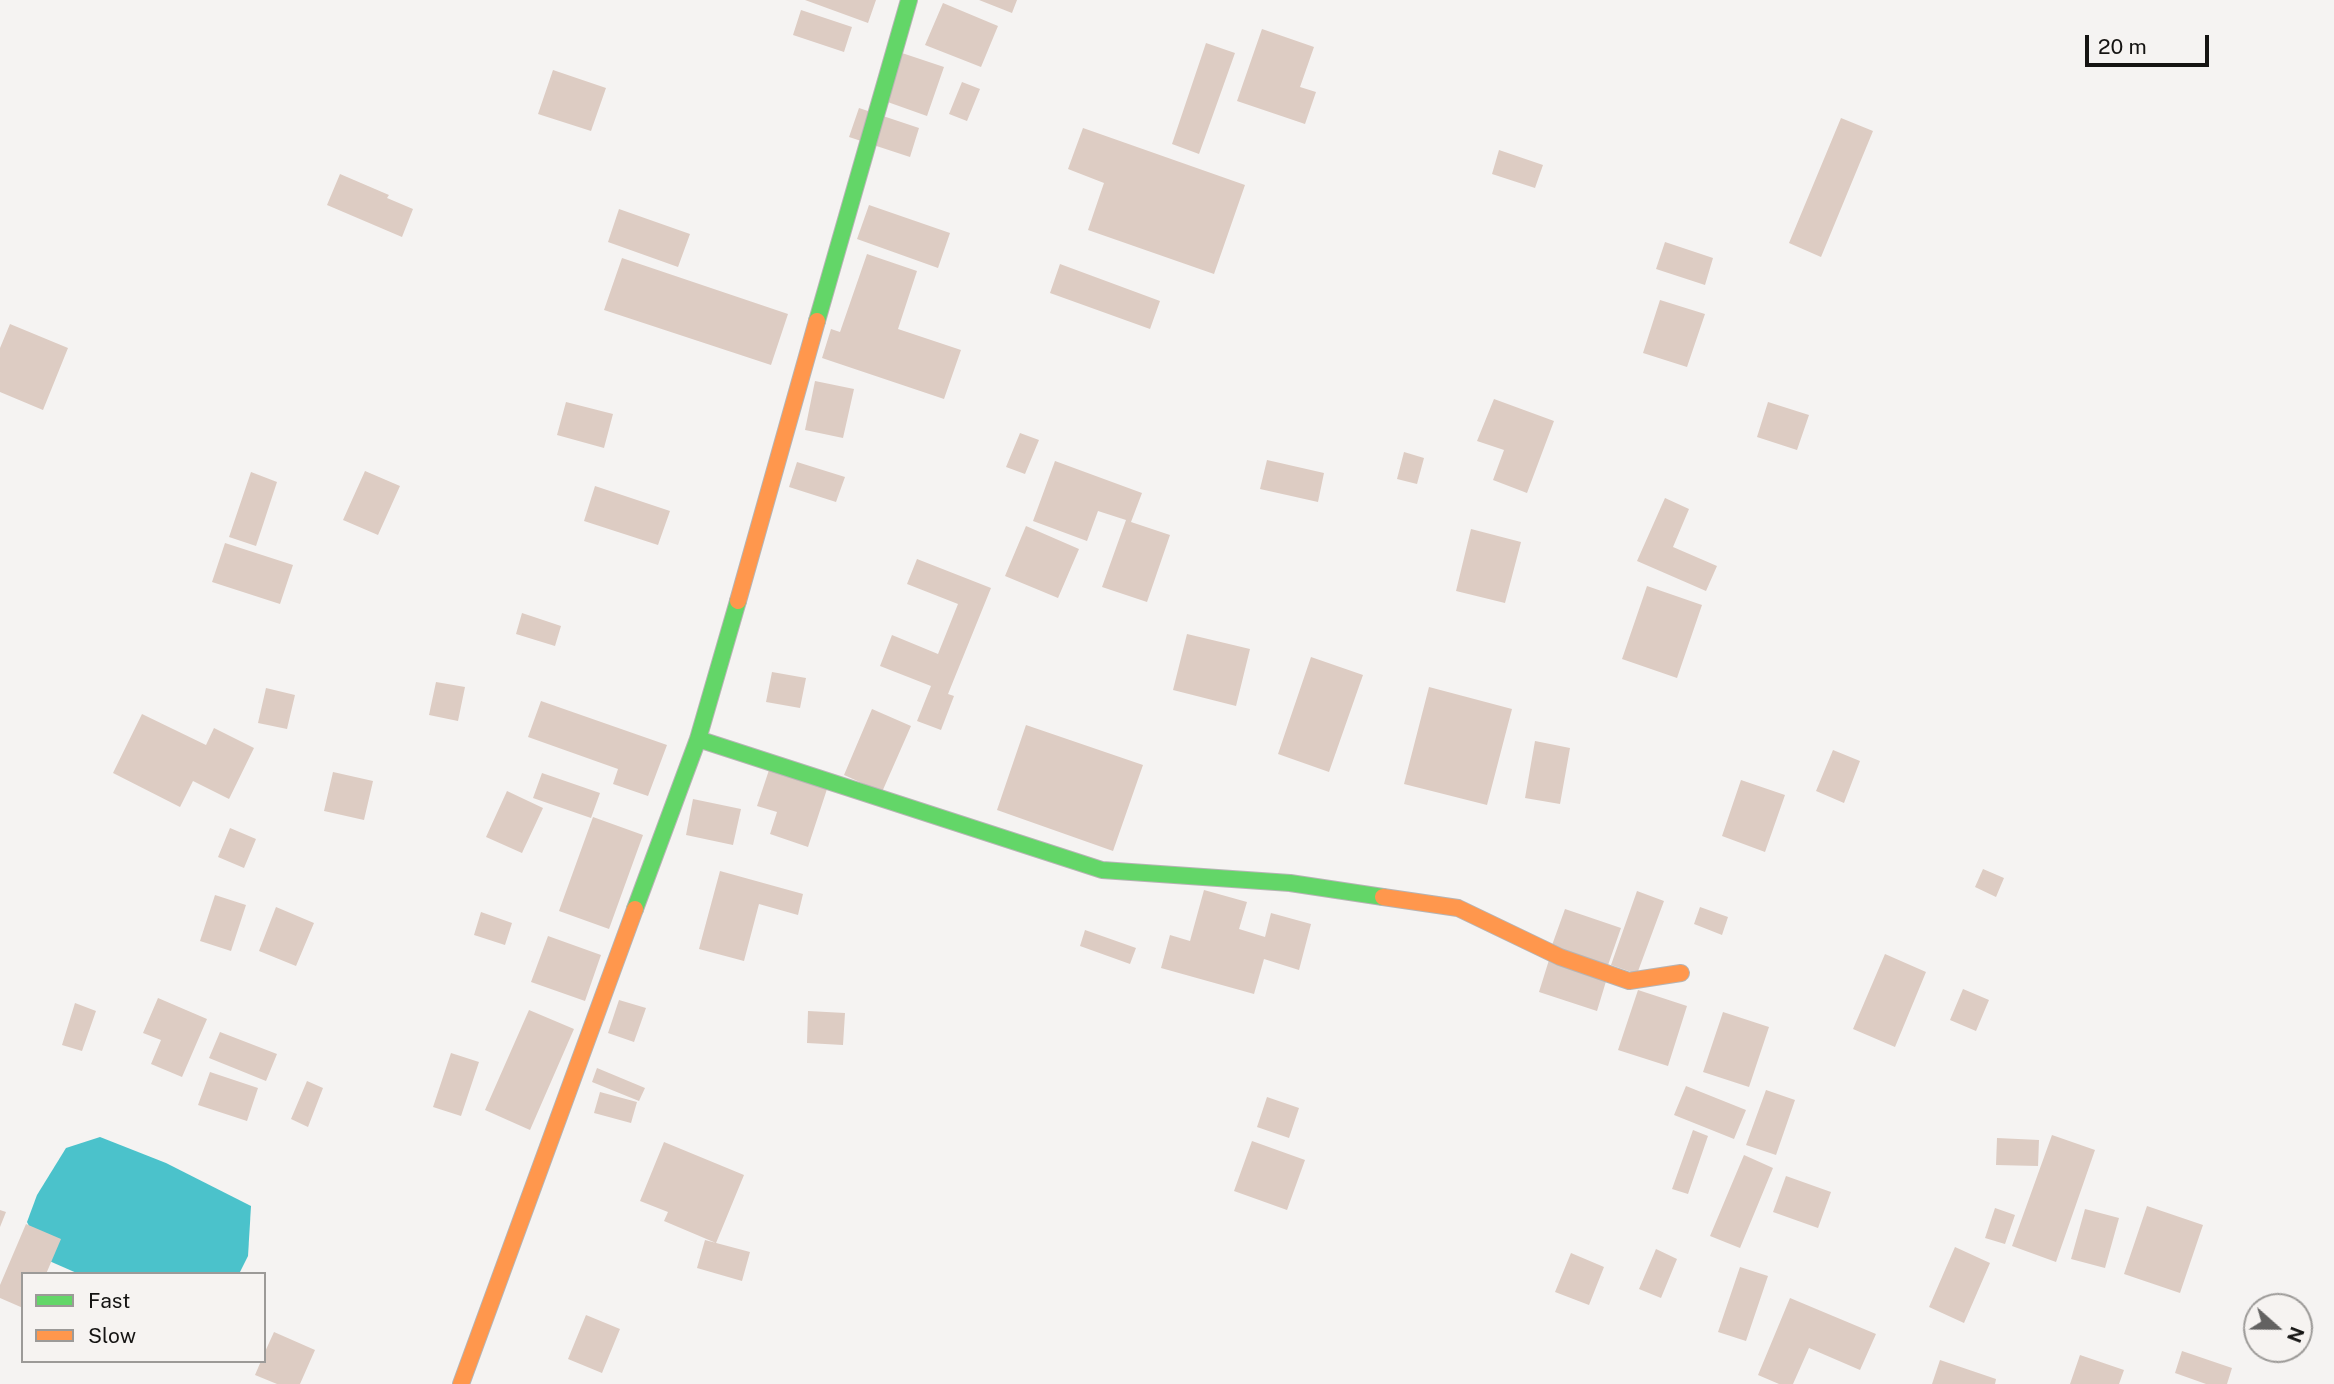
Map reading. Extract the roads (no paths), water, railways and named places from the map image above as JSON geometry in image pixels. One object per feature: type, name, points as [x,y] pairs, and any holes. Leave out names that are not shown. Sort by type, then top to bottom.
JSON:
[{"type":"street","points":[[461,1384],[698,739],[909,0]]},
{"type":"street","points":[[698,739],[1102,870],[1290,883],[1458,908],[1560,957],[1629,981],[1681,973]]},
{"type":"water","points":[[100,1137],[166,1163],[251,1206],[248,1256],[240,1272],[74,1272],[47,1260],[27,1222],[37,1195],[66,1148]]}]
